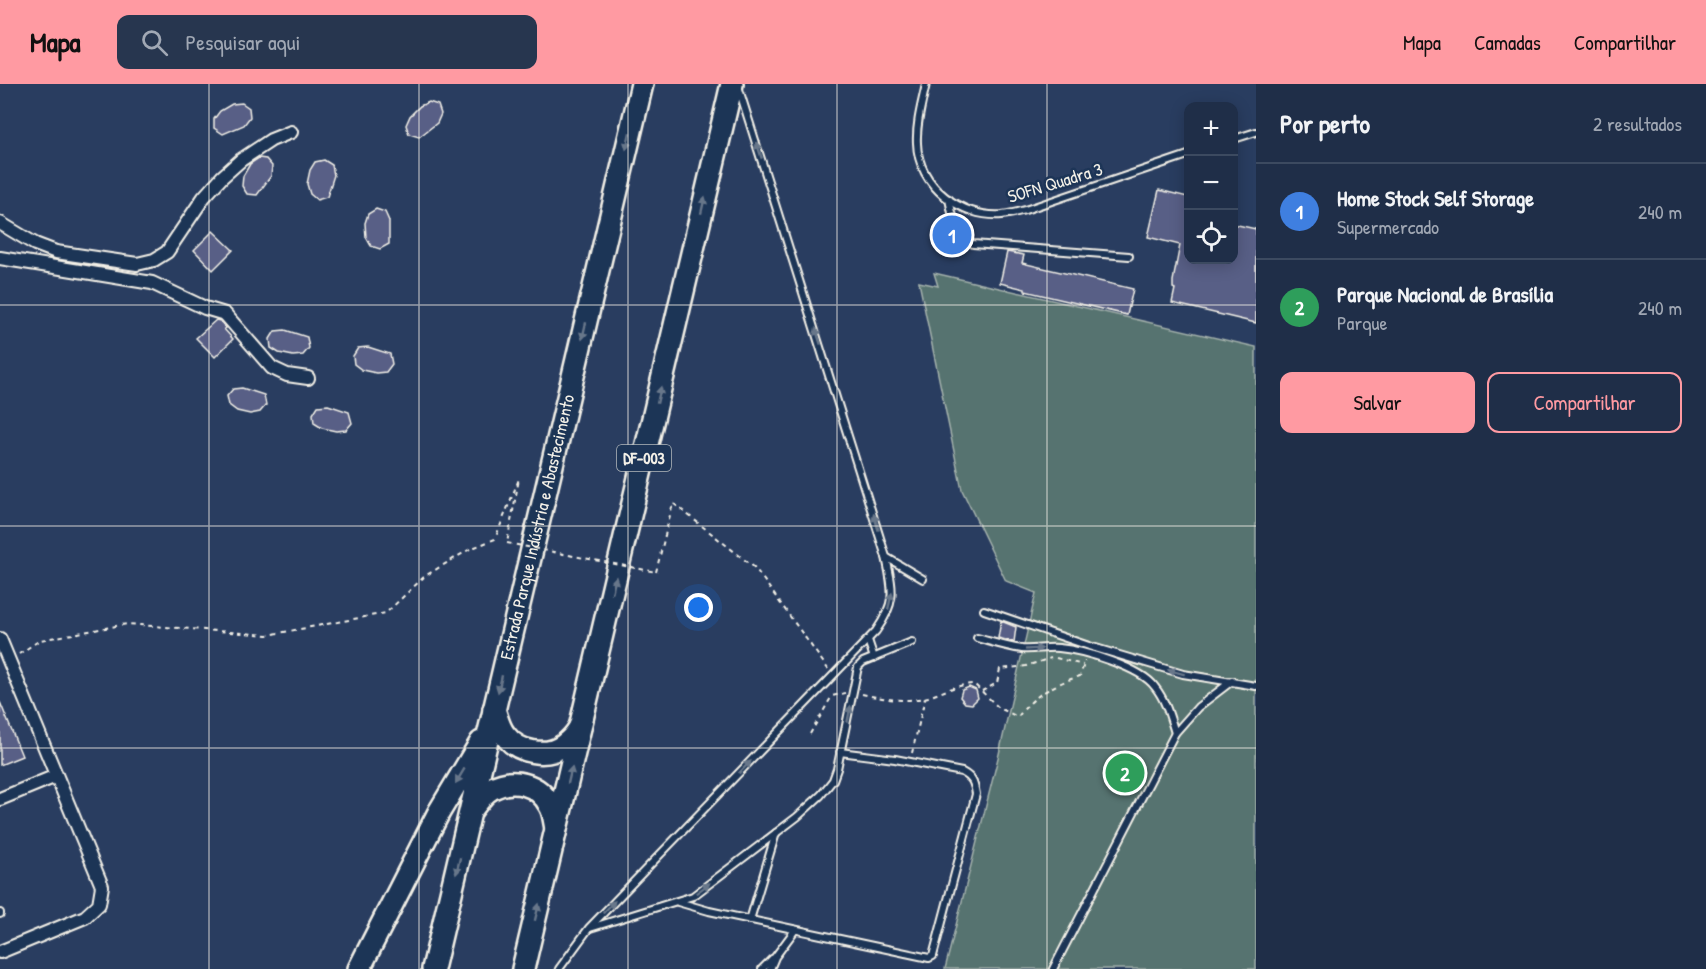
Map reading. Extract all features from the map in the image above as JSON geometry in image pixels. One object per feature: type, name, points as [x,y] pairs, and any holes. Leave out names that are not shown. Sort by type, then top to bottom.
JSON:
[{"type":"highway","name":"Estrada Parque Indústria e Abastecimento","points":[[433,969],[642,84]]},
{"type":"highway","name":"DF-003","points":[[523,969],[732,84]]},
{"type":"highway","points":[[359,969],[439,812],[492,717],[505,736],[517,747],[532,752],[548,752],[563,746],[580,727]]},
{"type":"highway","points":[[472,810],[488,790],[506,783],[524,783],[540,792],[551,807],[556,832]]},
{"type":"street","points":[[0,223],[35,244],[56,252],[137,264],[154,260],[167,252],[204,197],[222,177],[272,140],[291,132]]},
{"type":"street","points":[[0,258],[152,283],[206,308],[225,314],[272,368],[286,375],[308,378]]},
{"type":"street","points":[[0,639],[4,662],[56,776],[102,886],[99,904],[85,917],[0,952]]},
{"type":"street","points":[[0,799],[56,776]]},
{"type":"lane","points":[[560,969],[589,928],[868,640],[881,623],[891,604],[893,591],[886,557],[738,84]]},
{"type":"lane","name":"SOFN Quadra 3","points":[[926,84],[919,117],[917,143],[919,159],[926,176],[939,193],[959,206],[981,213],[1002,215],[1025,210],[1185,156]]},
{"type":"lane","points":[[1238,137],[1256,132]]},
{"type":"lane","points":[[949,199],[954,226],[965,239],[973,244],[1129,256]]},
{"type":"lane","points":[[886,557],[923,579]]},
{"type":"lane","points":[[984,610],[1089,646],[1183,674],[1256,686]]},
{"type":"lane","points":[[977,638],[1023,649],[1060,648],[1088,653],[1144,676],[1154,685],[1170,713],[1174,733]]},
{"type":"lane","points":[[868,640],[874,658]]},
{"type":"lane","points":[[589,928],[693,896],[821,795],[833,780],[858,667],[863,662],[912,642]]},
{"type":"lane","points":[[1053,969],[1174,733],[1198,707],[1232,681]]},
{"type":"lane","points":[[678,902],[750,920],[929,958],[934,955],[976,794],[970,777],[962,772],[910,762],[840,752]]},
{"type":"lane","points":[[750,920],[777,832]]},
{"type":"lane","points":[[762,969],[775,957],[795,930]]},
{"type":"lane","points":[[770,969],[775,957]]},
{"type":"path","points":[[4,662],[40,640],[127,624],[268,636],[386,614],[426,576],[470,549],[495,539],[519,479],[507,543],[656,572],[672,503],[754,568],[833,676]]},
{"type":"path","points":[[810,734],[832,696],[853,692],[892,701],[926,698],[962,684],[974,684],[999,708],[1018,717],[1028,703],[1058,684],[1080,676],[1088,653]]},
{"type":"path","points":[[982,691],[997,683],[1000,669],[1026,666],[1053,657],[1083,665]]},
{"type":"path","points":[[910,762],[926,698]]},
{"type":"green space","points":[[934,273],[1256,347],[1256,969],[945,969],[999,754],[1036,593],[1006,581],[962,490],[919,282],[938,286]]},
{"type":"building","points":[[429,102],[438,105],[441,114],[437,123],[419,137],[409,134],[406,125],[410,116],[420,106]]},
{"type":"building","points":[[242,103],[249,108],[250,117],[244,125],[223,134],[214,128],[214,119],[220,111],[232,104]]},
{"type":"building","points":[[259,158],[266,159],[272,166],[271,176],[257,195],[247,194],[242,186],[243,176],[250,164]]},
{"type":"building","points":[[324,160],[332,165],[334,175],[327,197],[317,200],[310,194],[307,184],[310,170],[315,162]]},
{"type":"building","points":[[1159,190],[1184,196],[1184,264],[1238,264],[1238,225],[1256,229],[1256,323],[1172,303],[1175,289],[1173,281],[1180,245],[1148,237]]},
{"type":"building","points":[[376,209],[385,212],[389,221],[389,244],[380,249],[371,246],[366,237],[365,223],[368,214]]},
{"type":"building","points":[[213,231],[233,250],[213,270],[194,250]]},
{"type":"building","points":[[1007,252],[1024,255],[1022,263],[1133,289],[1127,315],[1000,283]]},
{"type":"building","points":[[216,320],[220,321],[233,339],[215,357],[196,338]]},
{"type":"building","points":[[285,330],[307,337],[309,348],[303,355],[293,356],[279,353],[271,348],[270,339],[275,331]]},
{"type":"building","points":[[368,347],[390,354],[392,364],[386,372],[376,373],[362,370],[354,364],[353,356],[358,348]]},
{"type":"building","points":[[242,388],[264,395],[266,405],[260,412],[250,414],[237,411],[229,405],[227,396],[233,389]]},
{"type":"building","points":[[328,405],[349,412],[352,423],[346,430],[336,431],[322,428],[314,423],[313,414],[318,406]]},
{"type":"building","points":[[1001,621],[1016,627],[1014,642],[998,638]]},
{"type":"building","points":[[969,687],[976,690],[978,698],[972,704],[965,703],[960,697],[962,690]]},
{"type":"building","points":[[0,702],[22,756],[0,765]]},
{"type":"place","name":"Home Stock Self Storage","points":[[952,235]]},
{"type":"place","name":"Parque Nacional de Brasília","points":[[1125,773]]}]
